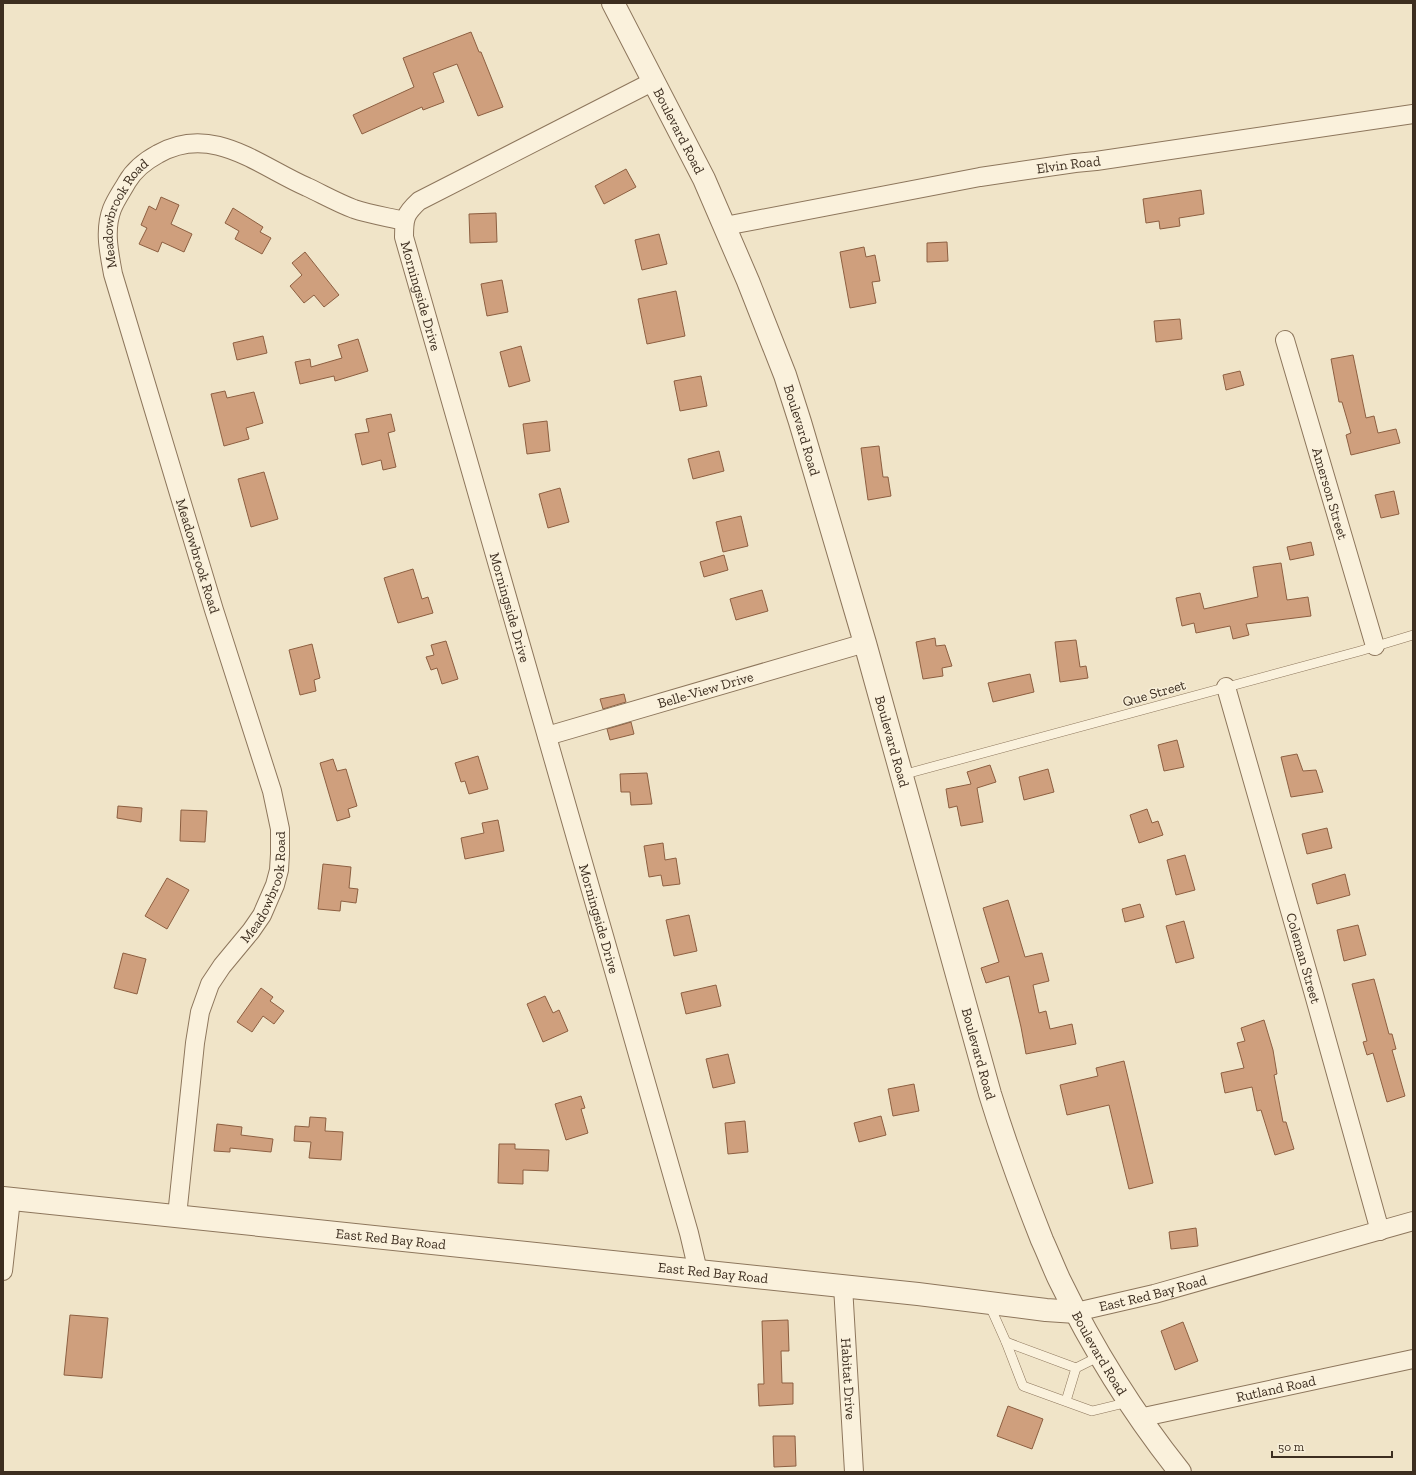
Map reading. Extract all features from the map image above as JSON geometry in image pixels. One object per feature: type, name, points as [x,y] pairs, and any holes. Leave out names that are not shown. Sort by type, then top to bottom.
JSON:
[{"type":"street","name":"Boulevard Road","points":[[613,3],[704,179],[757,302],[785,375],[865,643],[990,1094],[1009,1156],[1058,1278],[1076,1312],[1134,1410],[1180,1472]]},
{"type":"street","name":"Morningside Drive","points":[[654,81],[419,201],[407,212],[404,221],[404,237],[683,1210],[698,1271]]},
{"type":"street","name":"Elvin Road","points":[[725,226],[980,177],[1075,162],[1096,162],[1413,114]]},
{"type":"street","name":"Meadowbrook Road","points":[[177,1216],[195,1043],[200,1012],[210,984],[222,966],[258,921],[272,891],[279,870],[280,829],[272,791],[212,602],[114,274],[107,231],[112,209],[130,176],[152,157],[164,150],[206,144],[217,145],[238,152],[291,180],[354,209],[404,221]]},
{"type":"street","name":"Amerson Street","points":[[1285,340],[1375,646]]},
{"type":"street","name":"Belle-View Drive","points":[[547,736],[865,643]]},
{"type":"street","name":"Coleman Street","points":[[1226,687],[1380,1231]]},
{"type":"street","name":"East Red Bay Road","points":[[7,1199],[843,1286],[1046,1310],[1076,1312],[1108,1306],[1154,1294],[1413,1222]]},
{"type":"street","points":[[3,1271],[7,1199]]},
{"type":"street","name":"Habitat Drive","points":[[843,1286],[854,1472]]},
{"type":"street","name":"Rutland Road","points":[[1134,1410],[1413,1359]]},
{"type":"lane","name":"Que Street","points":[[902,775],[1413,635]]},
{"type":"lane","points":[[988,1303],[1006,1342],[1023,1386],[1092,1411],[1134,1410]]},
{"type":"lane","points":[[1006,1342],[1076,1368],[1101,1356]]},
{"type":"lane","points":[[1066,1401],[1076,1368]]},
{"type":"building","points":[[471,32],[479,52],[481,52],[503,107],[478,116],[457,64],[433,73],[444,102],[423,110],[422,107],[362,134],[353,115],[414,87],[403,58]]},
{"type":"building","points":[[626,169],[636,187],[604,204],[595,186]]},
{"type":"building","points":[[1201,190],[1204,214],[1179,218],[1180,226],[1160,229],[1159,221],[1146,223],[1143,199]]},
{"type":"building","points":[[161,197],[179,205],[171,224],[192,234],[184,252],[162,242],[158,252],[139,244],[147,228],[141,225],[149,206],[156,210]]},
{"type":"building","points":[[233,208],[263,227],[260,232],[271,238],[262,254],[235,239],[239,231],[225,223]]},
{"type":"building","points":[[496,213],[497,242],[470,243],[469,214]]},
{"type":"building","points":[[659,234],[667,264],[642,270],[635,240]]},
{"type":"building","points":[[947,242],[948,261],[927,262],[927,243]]},
{"type":"building","points":[[864,247],[866,257],[875,255],[880,281],[872,282],[876,303],[850,308],[840,252]]},
{"type":"building","points":[[305,252],[339,295],[324,307],[314,295],[304,303],[290,286],[302,275],[292,263]]},
{"type":"building","points":[[502,280],[508,312],[487,316],[481,284]]},
{"type":"building","points":[[676,291],[685,336],[647,344],[638,299]]},
{"type":"building","points":[[1180,319],[1182,339],[1156,342],[1154,321]]},
{"type":"building","points":[[263,336],[267,353],[237,360],[233,343]]},
{"type":"building","points":[[358,339],[368,371],[335,381],[334,376],[300,384],[295,362],[310,359],[311,367],[342,358],[338,345]]},
{"type":"building","points":[[521,346],[530,381],[509,387],[500,352]]},
{"type":"building","points":[[1353,355],[1366,418],[1374,416],[1378,433],[1396,429],[1400,443],[1351,455],[1346,435],[1351,433],[1342,402],[1339,402],[1331,359]]},
{"type":"building","points":[[1240,371],[1244,385],[1226,390],[1223,375]]},
{"type":"building","points":[[701,376],[707,406],[680,411],[674,381]]},
{"type":"building","points":[[225,391],[227,398],[254,392],[263,423],[246,428],[249,439],[224,446],[211,394]]},
{"type":"building","points":[[391,414],[395,431],[388,433],[396,467],[383,470],[381,460],[362,465],[355,434],[369,432],[366,419]]},
{"type":"building","points":[[547,421],[550,451],[527,454],[523,424]]},
{"type":"building","points":[[879,446],[883,477],[888,477],[891,496],[868,500],[861,448]]},
{"type":"building","points":[[719,451],[724,471],[693,479],[688,459]]},
{"type":"building","points":[[264,472],[278,519],[251,527],[238,479]]},
{"type":"building","points":[[560,488],[569,522],[548,528],[539,494]]},
{"type":"building","points":[[1394,491],[1399,514],[1381,518],[1375,495]]},
{"type":"building","points":[[741,516],[748,546],[723,552],[716,522]]},
{"type":"building","points":[[1311,542],[1314,555],[1290,560],[1287,547]]},
{"type":"building","points":[[724,555],[728,570],[704,577],[700,562]]},
{"type":"building","points":[[1281,563],[1287,600],[1308,597],[1311,616],[1246,624],[1249,635],[1233,639],[1230,626],[1196,633],[1194,623],[1182,626],[1176,598],[1200,593],[1204,609],[1258,597],[1253,567]]},
{"type":"building","points":[[413,569],[422,599],[428,597],[433,613],[398,623],[384,578]]},
{"type":"building","points":[[762,590],[768,611],[736,620],[730,599]]},
{"type":"building","points":[[935,638],[936,646],[945,645],[952,666],[942,668],[943,676],[923,679],[916,642]]},
{"type":"building","points":[[1076,640],[1080,667],[1086,666],[1088,678],[1060,682],[1055,642]]},
{"type":"building","points":[[446,641],[458,679],[442,684],[437,668],[431,670],[426,657],[434,655],[431,645]]},
{"type":"building","points":[[312,644],[320,678],[314,680],[316,691],[300,695],[289,650]]},
{"type":"building","points":[[1030,674],[1034,692],[993,702],[988,683]]},
{"type":"building","points":[[624,694],[626,702],[603,709],[600,699]]},
{"type":"building","points":[[631,722],[634,734],[610,740],[607,729]]},
{"type":"building","points":[[1177,740],[1184,767],[1164,771],[1158,745]]},
{"type":"building","points":[[1297,754],[1303,771],[1316,770],[1323,792],[1291,797],[1281,757]]},
{"type":"building","points":[[478,756],[488,789],[469,794],[465,781],[461,782],[455,763]]},
{"type":"building","points":[[333,759],[337,771],[346,769],[357,806],[348,809],[350,817],[337,821],[320,763]]},
{"type":"building","points":[[990,765],[996,782],[977,788],[983,822],[961,826],[957,806],[949,808],[946,789],[971,784],[967,772]]},
{"type":"building","points":[[1048,769],[1054,792],[1024,800],[1019,777]]},
{"type":"building","points":[[647,773],[652,804],[631,805],[630,792],[621,792],[620,774]]},
{"type":"building","points":[[118,806],[142,808],[141,822],[117,818]]},
{"type":"building","points":[[1147,809],[1152,823],[1158,821],[1163,835],[1139,843],[1130,815]]},
{"type":"building","points":[[181,810],[207,811],[205,842],[180,841]]},
{"type":"building","points":[[498,820],[504,851],[465,859],[461,838],[484,833],[482,823]]},
{"type":"building","points":[[1327,828],[1332,848],[1307,854],[1302,834]]},
{"type":"building","points":[[663,843],[665,860],[676,858],[680,884],[663,886],[661,875],[649,877],[644,846]]},
{"type":"building","points":[[1185,855],[1195,890],[1176,895],[1167,860]]},
{"type":"building","points":[[323,864],[351,867],[349,888],[358,889],[356,903],[341,901],[340,911],[318,909]]},
{"type":"building","points":[[1345,874],[1350,895],[1317,904],[1312,884]]},
{"type":"building","points":[[167,878],[189,890],[167,929],[145,916]]},
{"type":"building","points":[[1008,900],[1025,957],[1042,953],[1049,981],[1033,985],[1039,1013],[1046,1011],[1050,1029],[1072,1024],[1076,1044],[1026,1054],[1009,976],[986,983],[981,968],[999,962],[983,908]]},
{"type":"building","points":[[1140,904],[1144,917],[1125,922],[1122,909]]},
{"type":"building","points":[[689,915],[697,951],[674,956],[666,920]]},
{"type":"building","points":[[1184,921],[1194,958],[1176,963],[1166,926]]},
{"type":"building","points":[[1358,925],[1366,955],[1344,961],[1337,930]]},
{"type":"building","points":[[123,953],[146,959],[137,994],[114,988]]},
{"type":"building","points":[[1374,979],[1389,1034],[1392,1034],[1396,1049],[1392,1050],[1405,1096],[1387,1102],[1373,1053],[1367,1055],[1363,1042],[1367,1041],[1352,984]]},
{"type":"building","points":[[716,985],[721,1006],[686,1014],[681,993]]},
{"type":"building","points":[[261,988],[273,997],[270,1001],[284,1011],[274,1024],[263,1016],[252,1032],[237,1022]]},
{"type":"building","points":[[545,996],[553,1013],[559,1010],[568,1031],[543,1042],[527,1004]]},
{"type":"building","points":[[1264,1020],[1273,1050],[1277,1074],[1274,1075],[1283,1122],[1286,1122],[1294,1149],[1275,1155],[1261,1110],[1257,1111],[1252,1087],[1225,1093],[1221,1073],[1244,1068],[1237,1043],[1245,1041],[1241,1028]]},
{"type":"building","points":[[728,1054],[735,1083],[713,1088],[706,1059]]},
{"type":"building","points":[[1124,1061],[1153,1183],[1129,1189],[1109,1105],[1067,1115],[1060,1085],[1098,1076],[1096,1068]]},
{"type":"building","points":[[914,1084],[919,1111],[893,1116],[888,1089]]},
{"type":"building","points":[[581,1096],[585,1108],[581,1109],[588,1133],[566,1140],[555,1104]]},
{"type":"building","points":[[881,1116],[886,1135],[859,1142],[854,1123]]},
{"type":"building","points":[[310,1117],[326,1118],[325,1131],[343,1132],[341,1160],[309,1158],[311,1142],[294,1141],[295,1126],[309,1127]]},
{"type":"building","points":[[745,1121],[748,1152],[728,1154],[725,1123]]},
{"type":"building","points":[[217,1124],[242,1127],[241,1135],[273,1139],[271,1152],[230,1148],[230,1152],[214,1151]]},
{"type":"building","points":[[499,1144],[515,1144],[515,1149],[549,1150],[548,1171],[523,1170],[523,1184],[498,1183]]},
{"type":"building","points":[[1196,1228],[1198,1246],[1171,1249],[1169,1232]]},
{"type":"building","points":[[70,1315],[108,1318],[102,1378],[64,1375]]},
{"type":"building","points":[[788,1320],[789,1351],[781,1351],[782,1383],[793,1383],[793,1404],[759,1406],[758,1384],[764,1384],[762,1321]]},
{"type":"building","points":[[1183,1322],[1198,1361],[1175,1370],[1161,1331]]},
{"type":"building","points":[[1008,1406],[1043,1419],[1032,1449],[997,1436]]},
{"type":"building","points":[[773,1436],[795,1436],[796,1466],[774,1467]]}]
